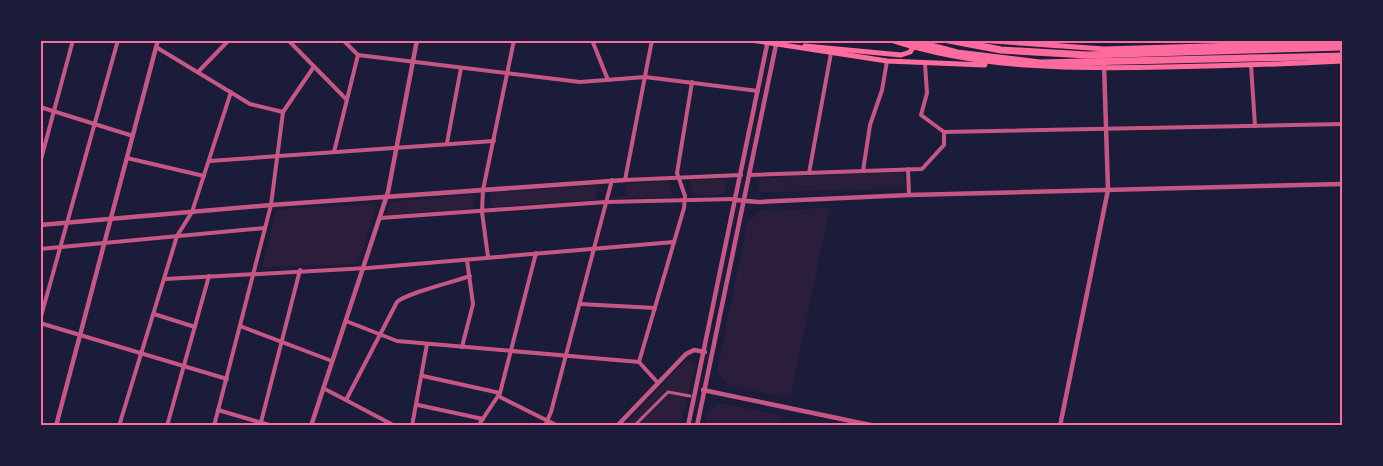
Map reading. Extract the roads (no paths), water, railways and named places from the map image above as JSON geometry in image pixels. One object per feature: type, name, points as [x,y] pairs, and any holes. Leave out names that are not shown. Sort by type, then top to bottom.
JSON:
[{"type":"highway","points":[[909,40],[957,53],[1040,63],[1342,56]]},
{"type":"highway","points":[[949,40],[1001,50],[1087,55],[1342,48]]},
{"type":"main road","points":[[751,40],[901,55],[910,52],[916,40]]},
{"type":"main road","points":[[891,40],[914,47],[1005,65]]},
{"type":"main road","points":[[979,40],[1104,49],[1238,43],[1342,42]]},
{"type":"main road","points":[[777,42],[831,53],[925,64],[1104,69],[1342,61]]},
{"type":"street","points":[[40,163],[73,40]]},
{"type":"street","points":[[118,40],[40,322],[227,379]]},
{"type":"street","points":[[56,426],[158,40]]},
{"type":"street","points":[[198,72],[229,40]]},
{"type":"street","points":[[288,40],[347,100]]},
{"type":"street","points":[[343,40],[358,55],[507,74],[580,82],[645,77],[758,91]]},
{"type":"street","points":[[311,426],[386,197],[417,40]]},
{"type":"street","points":[[488,257],[482,212],[483,190],[514,40]]},
{"type":"street","points":[[592,40],[608,80]]},
{"type":"street","points":[[625,180],[652,40]]},
{"type":"street","points":[[688,426],[768,42]]},
{"type":"street","points":[[697,426],[777,42]]},
{"type":"street","points":[[156,47],[250,104],[283,111]]},
{"type":"street","points":[[1060,426],[1108,190],[1104,49]]},
{"type":"street","points":[[809,174],[831,53]]},
{"type":"street","points":[[334,152],[358,55]]},
{"type":"street","points":[[863,171],[870,125],[882,90],[887,61]]},
{"type":"street","points":[[925,64],[927,93],[921,115],[944,132],[1342,124]]},
{"type":"street","points":[[1251,65],[1254,126]]},
{"type":"street","points":[[214,426],[271,205],[283,111],[314,68]]},
{"type":"street","points":[[447,143],[461,68]]},
{"type":"street","points":[[639,362],[685,199],[678,177],[692,82]]},
{"type":"street","points":[[119,426],[177,237],[192,212],[231,92]]},
{"type":"street","points":[[40,107],[133,136]]},
{"type":"street","points":[[749,175],[922,168],[944,145],[944,132]]},
{"type":"street","points":[[208,161],[494,141]]},
{"type":"street","points":[[127,158],[204,176]]},
{"type":"street","points":[[908,169],[909,195]]},
{"type":"street","points":[[40,225],[271,205],[612,180],[741,175]]},
{"type":"street","points":[[544,426],[548,421],[566,356],[612,180]]},
{"type":"street","points":[[380,218],[606,202],[685,199],[744,201],[1342,184]]},
{"type":"street","points":[[40,249],[265,228]]},
{"type":"street","points":[[165,279],[467,260],[674,242]]},
{"type":"street","points":[[478,426],[499,394],[536,253]]},
{"type":"street","points":[[462,346],[473,304],[467,260]]},
{"type":"street","points":[[261,424],[300,270]]},
{"type":"street","points":[[167,426],[209,276]]},
{"type":"street","points":[[346,400],[382,335],[397,302],[405,296],[430,291],[470,276]]},
{"type":"street","points":[[580,304],[655,308]]},
{"type":"street","points":[[154,314],[195,327]]},
{"type":"street","points":[[345,321],[397,341],[639,362],[658,384]]},
{"type":"street","points":[[240,326],[332,362]]},
{"type":"street","points":[[412,426],[418,405],[427,344]]},
{"type":"street","points":[[617,426],[690,351],[705,352]]},
{"type":"street","points":[[423,376],[499,394],[558,426]]},
{"type":"street","points":[[323,388],[395,426]]},
{"type":"street","points":[[697,389],[875,426]]},
{"type":"street","points":[[634,426],[668,392],[690,396]]},
{"type":"street","points":[[418,405],[483,419]]},
{"type":"street","points":[[218,410],[273,426]]}]
